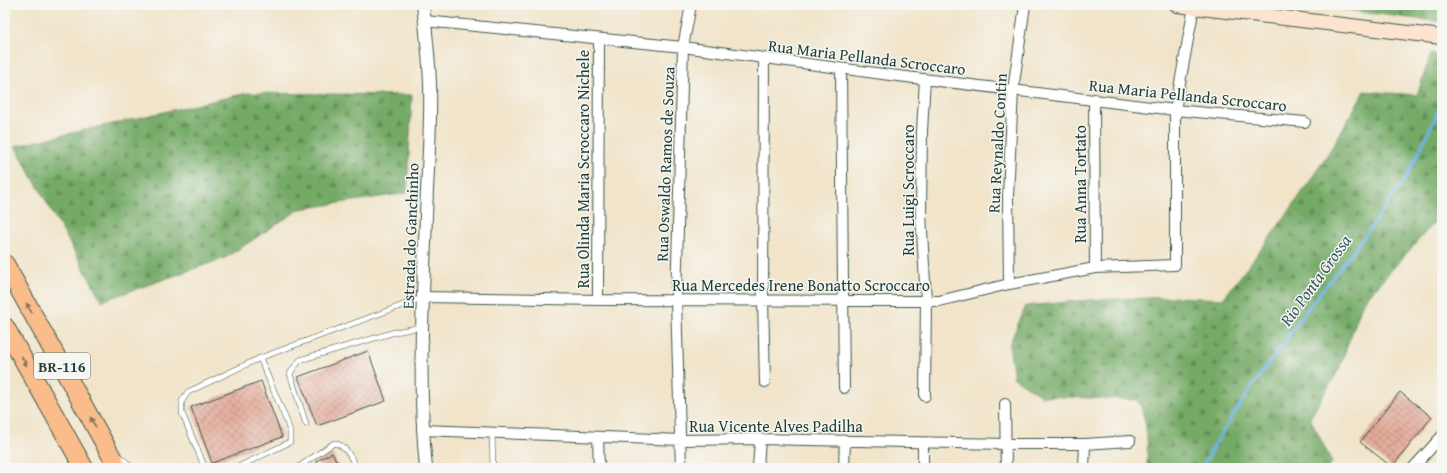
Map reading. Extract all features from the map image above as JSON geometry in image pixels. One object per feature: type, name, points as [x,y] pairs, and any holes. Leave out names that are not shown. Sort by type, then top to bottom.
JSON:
[{"type":"highway","name":"BR-116","points":[[5,264],[118,468]]},
{"type":"highway","name":"BR-116","points":[[5,327],[84,468]]},
{"type":"main road","points":[[1177,5],[1442,37]]},
{"type":"street","name":"Estrada do Ganchinho","points":[[423,5],[429,63],[430,108],[423,297],[422,430],[426,468]]},
{"type":"street","name":"Rua Oswaldo Ramos de Souza","points":[[681,468],[676,300],[683,47],[690,5]]},
{"type":"street","name":"Rua Reynaldo Contin","points":[[1009,284],[1008,196],[1013,90],[1026,5]]},
{"type":"street","points":[[1175,110],[1194,7]]},
{"type":"street","name":"Rua Maria Pellanda Scroccaro","points":[[425,21],[683,47],[925,80],[1094,99],[1175,110],[1304,122]]},
{"type":"street","name":"Rua Olinda Maria Scroccaro Nichele","points":[[598,300],[599,39]]},
{"type":"street","points":[[764,58],[763,300],[765,382]]},
{"type":"street","points":[[840,69],[844,388]]},
{"type":"street","name":"Rua Luigi Scroccaro","points":[[925,80],[922,131],[921,214],[926,300],[925,396]]},
{"type":"street","name":"Rua Anna Tortato","points":[[1094,99],[1095,268]]},
{"type":"street","name":"Rua Mercedes Irene Bonatto Scroccaro","points":[[423,297],[598,300],[939,300],[1009,284],[1095,268],[1174,265],[1175,110]]},
{"type":"street","points":[[1005,404],[1006,468]]},
{"type":"street","name":"Rua Vicente Alves Padilha","points":[[422,430],[681,440],[845,440],[1006,444],[1085,444],[1130,441]]},
{"type":"street","points":[[1413,468],[1442,436]]},
{"type":"street","points":[[598,437],[599,468]]},
{"type":"street","points":[[758,468],[760,439]]},
{"type":"street","points":[[844,468],[845,440]]},
{"type":"street","points":[[923,443],[923,468]]},
{"type":"street","points":[[1084,468],[1085,444]]},
{"type":"lane","points":[[206,468],[182,413],[182,401],[188,392],[260,358],[423,297]]},
{"type":"lane","points":[[306,424],[290,374],[300,360],[395,332],[423,327]]},
{"type":"lane","points":[[236,468],[290,442],[290,432],[287,422],[260,358]]},
{"type":"lane","points":[[492,433],[493,468]]},
{"type":"lane","points":[[297,468],[334,443],[339,444],[345,449],[357,468]]},
{"type":"lane","points":[[107,446],[133,468]]},
{"type":"green space","points":[[1305,5],[1442,5],[1442,22]]},
{"type":"green space","points":[[1431,54],[1442,55],[1442,214],[1363,302],[1339,369],[1310,418],[1332,462],[1328,468],[1147,468],[1146,425],[1138,400],[1041,396],[1014,378],[1009,345],[1026,306],[1088,300],[1175,297],[1223,299],[1280,224],[1316,172],[1349,119],[1364,91],[1417,95]]},
{"type":"green space","points":[[247,93],[412,95],[407,193],[300,209],[225,258],[102,301],[15,146]]},
{"type":"building","points":[[368,351],[386,401],[317,426],[298,377]]},
{"type":"building","points":[[261,381],[282,437],[212,463],[191,407]]},
{"type":"building","points":[[1400,392],[1432,417],[1392,467],[1360,442]]},
{"type":"building","points":[[332,453],[340,468],[320,468],[316,461]]},
{"type":"waterway","name":"Rio Ponta Grossa","points":[[1202,468],[1216,442],[1253,385],[1307,310],[1364,237],[1407,176],[1442,104]]}]
